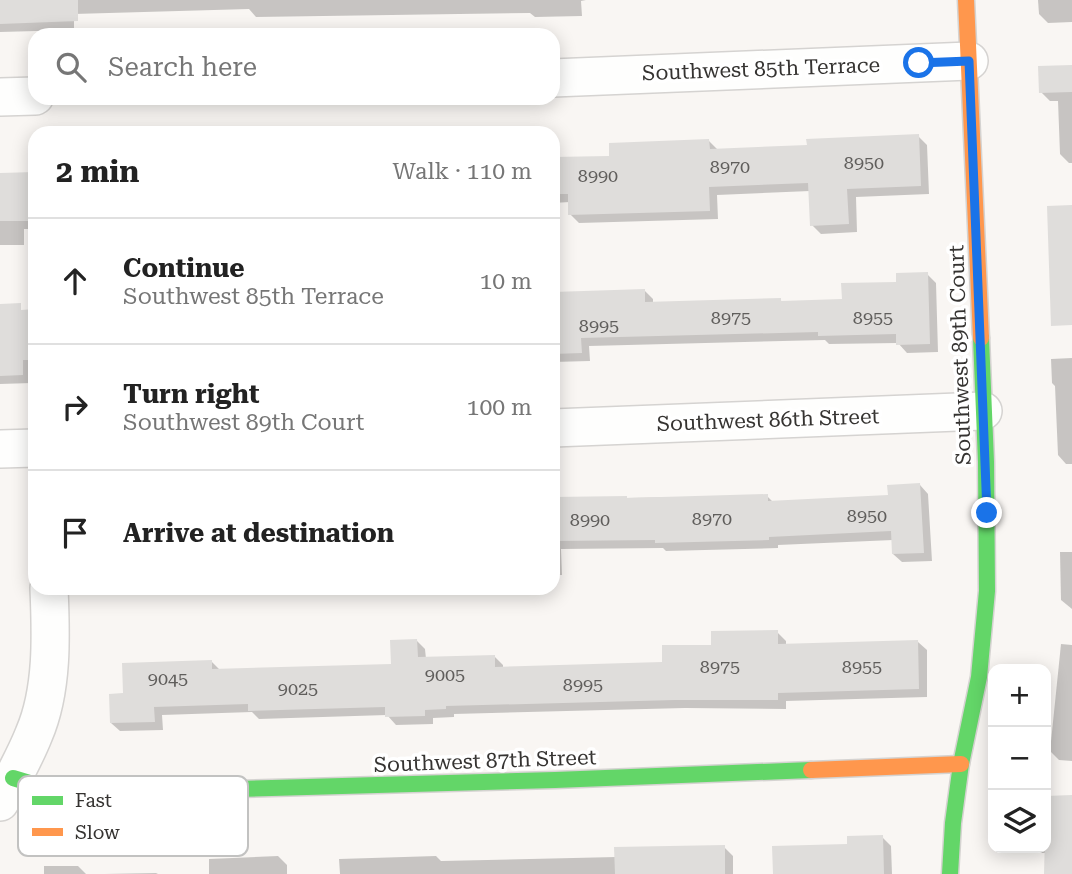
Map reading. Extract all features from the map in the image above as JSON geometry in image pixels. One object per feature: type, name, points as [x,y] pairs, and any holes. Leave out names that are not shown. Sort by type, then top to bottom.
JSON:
[{"type":"street","name":"Southwest 89th Court","points":[[950,874],[953,822],[961,764],[979,677],[986,617],[984,411],[966,0]]},
{"type":"street","name":"Southwest 85th Terrace","points":[[560,78],[969,61]]},
{"type":"street","points":[[0,97],[28,96]]},
{"type":"street","name":"Southwest 86th Street","points":[[560,428],[984,411]]},
{"type":"street","points":[[0,449],[28,448]]},
{"type":"street","points":[[7,790],[35,733],[43,704],[51,626],[49,595]]},
{"type":"street","name":"Southwest 87th Street","points":[[248,789],[961,764]]},
{"type":"building","points":[[0,0],[78,0],[78,21],[0,24]]},
{"type":"building","points":[[1072,65],[1072,92],[1039,93],[1038,66]]},
{"type":"building","points":[[919,134],[921,186],[847,189],[849,224],[810,226],[808,183],[709,187],[710,211],[568,215],[568,194],[560,194],[560,157],[609,156],[609,143],[709,139],[710,149],[807,145],[806,139]]},
{"type":"building","points":[[28,172],[28,221],[0,221],[0,173]]},
{"type":"building","points":[[1072,205],[1072,325],[1051,326],[1047,206]]},
{"type":"building","points":[[928,272],[930,344],[896,345],[896,334],[818,336],[818,332],[581,338],[582,353],[560,354],[560,292],[645,289],[645,302],[842,299],[841,283],[896,282],[896,273]]},
{"type":"building","points":[[21,303],[21,310],[28,310],[28,360],[23,360],[23,375],[0,376],[0,304]]},
{"type":"building","points":[[920,483],[924,553],[892,554],[891,531],[769,537],[769,540],[655,543],[655,540],[560,541],[560,497],[768,494],[768,501],[888,495],[887,485]]},
{"type":"building","points":[[778,630],[778,644],[918,640],[919,689],[778,693],[778,700],[446,706],[446,709],[425,710],[425,716],[385,717],[385,707],[248,711],[248,704],[154,707],[155,722],[110,723],[109,694],[123,693],[122,663],[212,660],[212,669],[391,664],[390,640],[417,639],[418,657],[495,655],[495,667],[662,662],[662,645],[711,645],[711,631]]},
{"type":"building","points":[[1072,795],[1072,874],[1044,874],[1045,853],[1051,853],[1051,796]]},
{"type":"building","points":[[883,835],[884,874],[773,874],[772,846],[847,844],[847,836]]},
{"type":"building","points":[[725,845],[725,874],[615,874],[614,847]]},
{"type":"traffic: fast","points":[[950,874],[953,823],[961,764],[979,677],[987,591],[981,338]]},
{"type":"traffic: fast","points":[[248,789],[811,770]]},
{"type":"traffic: fast","points":[[13,778],[18,780]]},
{"type":"traffic: slow","points":[[966,0],[981,338]]},
{"type":"traffic: slow","points":[[811,770],[961,764]]},
{"type":"route","points":[[919,63],[969,61],[987,513]]}]
